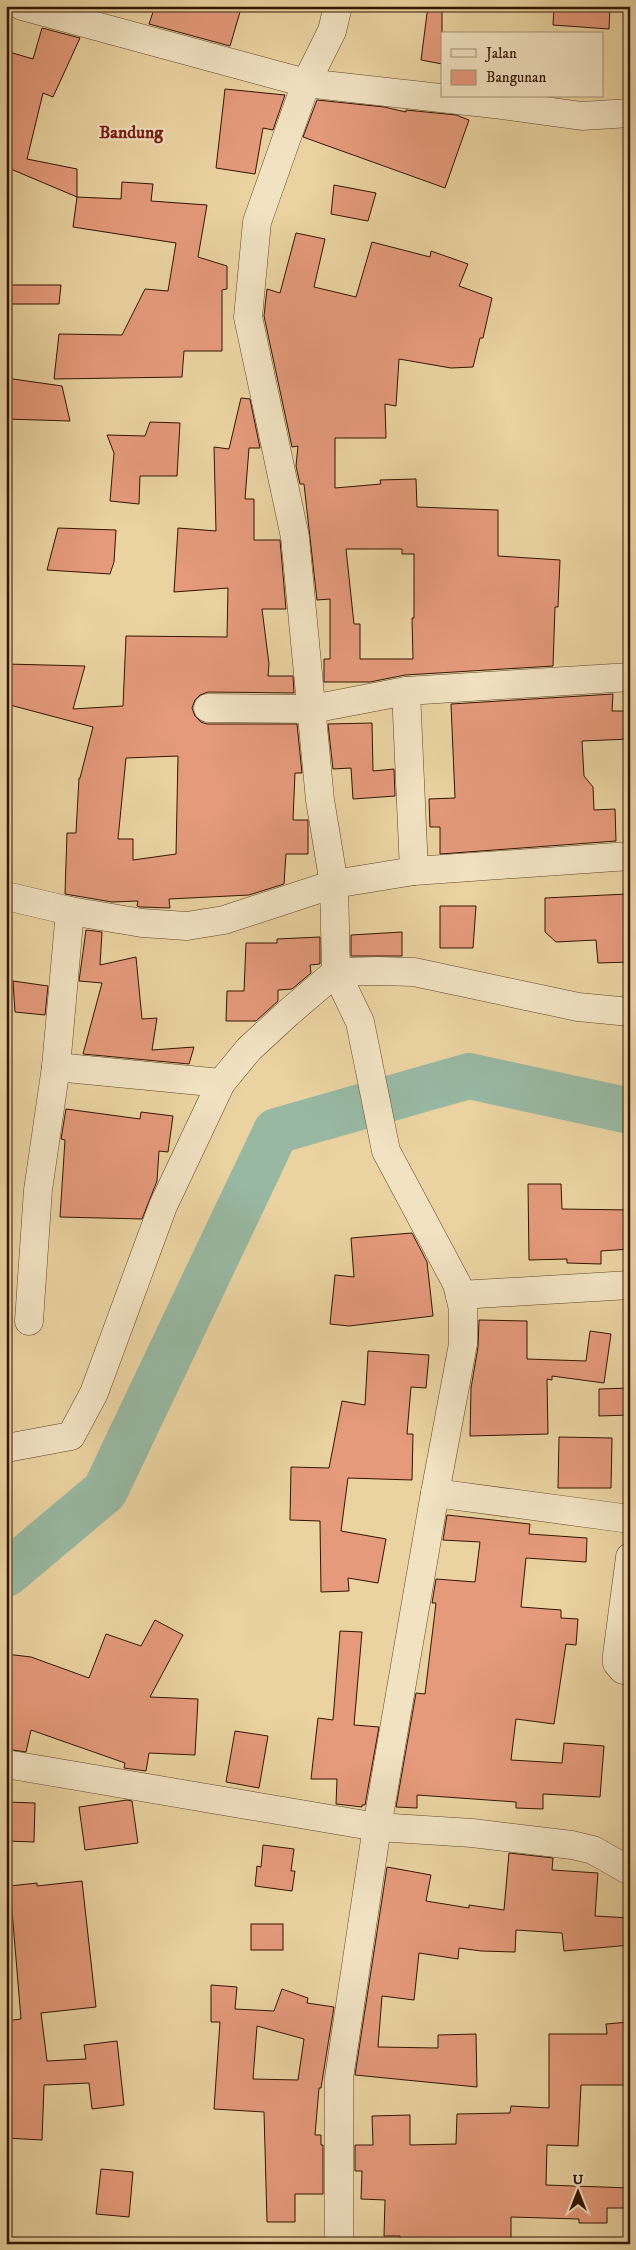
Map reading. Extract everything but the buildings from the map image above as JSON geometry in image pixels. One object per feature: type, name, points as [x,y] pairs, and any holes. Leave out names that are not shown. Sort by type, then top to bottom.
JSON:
[{"type":"street","points":[[22,6],[306,83],[582,116],[630,113]]},
{"type":"street","points":[[338,6],[332,31],[306,83],[256,222],[248,317],[295,536],[320,800],[334,884],[336,972],[360,1022],[386,1151],[457,1284],[463,1309],[463,1344],[435,1493],[378,1828],[339,2078],[339,2244]]},
{"type":"street","points":[[208,708],[312,709],[406,691],[630,677]]},
{"type":"street","points":[[406,691],[414,871]]},
{"type":"street","points":[[6,896],[70,911],[142,923],[187,926],[224,920],[334,884],[414,871],[630,856]]},
{"type":"street","points":[[29,1321],[38,1190],[56,1067],[70,911]]},
{"type":"street","points":[[6,1445],[12,1447],[71,1436],[94,1393],[163,1206],[221,1083],[249,1049],[288,1012],[336,972],[414,972],[578,1007],[630,1012]]},
{"type":"street","points":[[56,1067],[221,1083]]},
{"type":"street","points":[[460,1295],[630,1285]]},
{"type":"street","points":[[435,1493],[630,1519]]},
{"type":"street","points":[[630,1557],[617,1654],[617,1663],[623,1670],[630,1671]]},
{"type":"street","points":[[6,1764],[378,1828],[472,1833],[572,1845],[593,1850],[630,1871]]},
{"type":"waterway","points":[[6,1574],[105,1491],[276,1131],[469,1076],[630,1111]]},
{"type":"district","name":"Bandung","points":[[131,133]]}]
